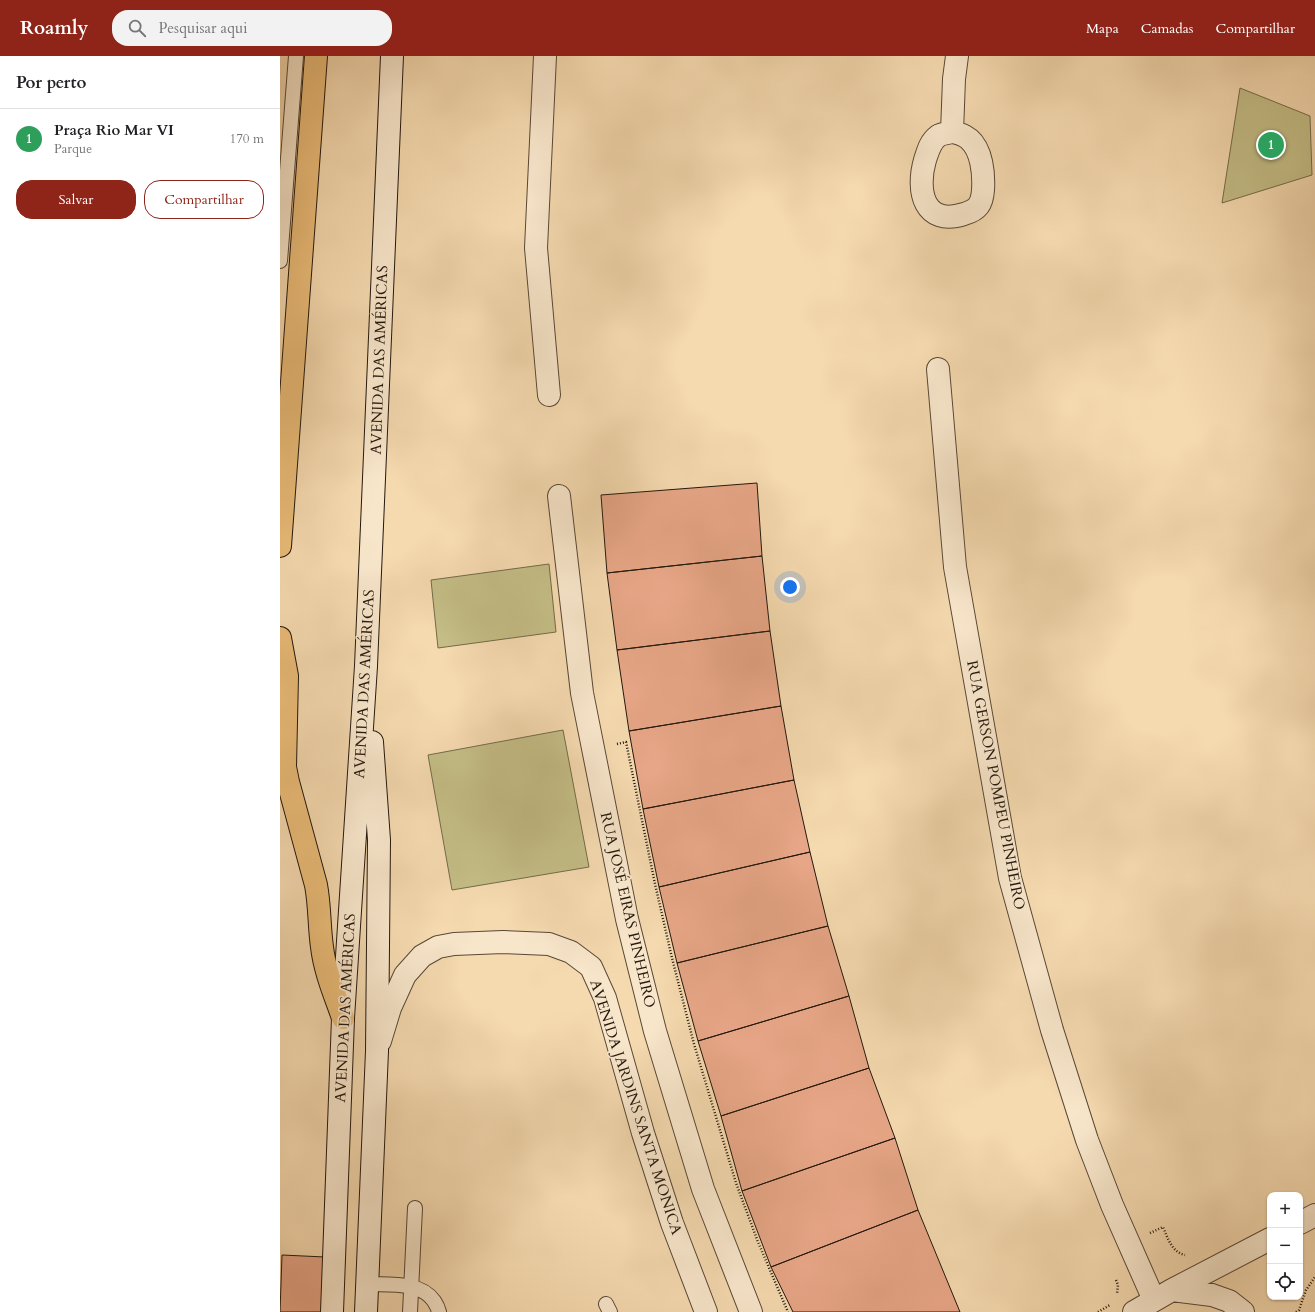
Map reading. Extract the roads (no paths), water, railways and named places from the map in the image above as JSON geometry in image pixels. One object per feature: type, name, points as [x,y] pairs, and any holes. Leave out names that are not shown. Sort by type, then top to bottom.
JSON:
[{"type":"highway","points":[[280,546],[316,56]]},
{"type":"highway","points":[[280,638],[287,676],[285,767],[319,899],[321,946],[326,970],[343,1018]]},
{"type":"street","name":"AVENIDA DAS AMÉRICAS","points":[[332,1312],[343,1018],[366,666],[392,56]]},
{"type":"street","points":[[545,56],[536,248],[549,394]]},
{"type":"street","points":[[952,132],[954,79],[957,56]]},
{"type":"street","name":"RUA GERSON POMPEU PINHEIRO","points":[[938,369],[955,568],[1010,878],[1059,1052],[1087,1140],[1128,1242],[1163,1295]]},
{"type":"street","name":"RUA JOSÉ EIRAS PINHEIRO","points":[[559,496],[582,693],[627,919],[656,1031],[703,1189],[751,1312]]},
{"type":"street","points":[[366,666],[379,840],[377,1051],[366,1312]]},
{"type":"street","name":"AVENIDA JARDINS SANTA MONICA","points":[[377,1051],[390,1008],[405,975],[422,956],[438,947],[454,944],[496,942],[549,944],[571,952],[591,967],[605,998],[643,1133],[672,1223],[706,1312]]},
{"type":"street","points":[[1303,1221],[1315,1215]]},
{"type":"street","points":[[1134,1312],[1163,1295],[1267,1241]]},
{"type":"street","points":[[1163,1295],[1212,1295],[1229,1301],[1243,1312]]},
{"type":"lane","points":[[280,261],[296,56]]},
{"type":"lane","points":[[410,1312],[415,1208]]},
{"type":"lane","points":[[368,1284],[412,1287],[424,1291],[434,1300],[439,1312]]},
{"type":"place","name":"Praça Rio Mar VI","points":[[1271,145]]}]
